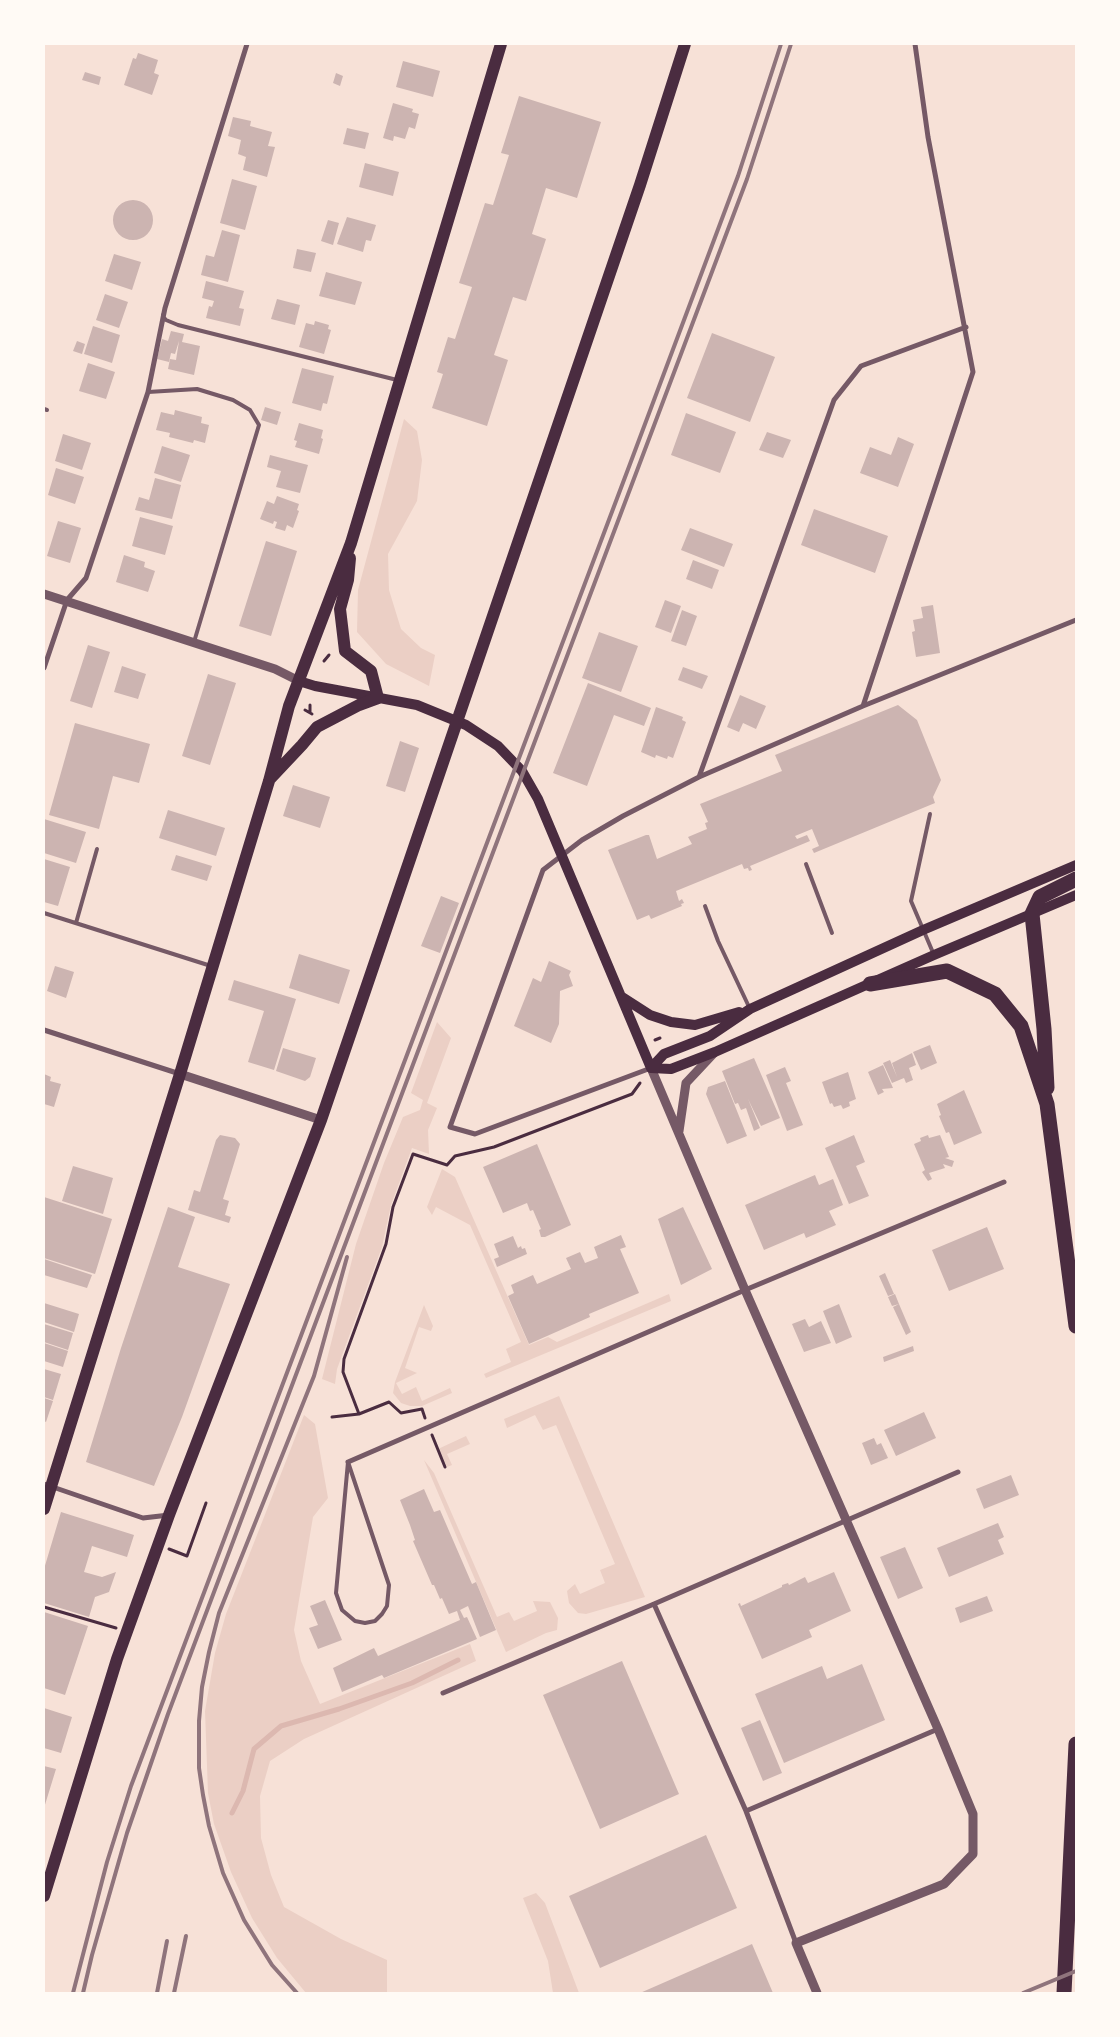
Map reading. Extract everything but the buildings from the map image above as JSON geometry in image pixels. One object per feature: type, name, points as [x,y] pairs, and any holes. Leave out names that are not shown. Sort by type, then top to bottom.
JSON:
[{"type":"highway","points":[[1076,879],[1040,897],[1032,914],[1044,1029],[1047,1104],[1076,1326]]},
{"type":"highway","points":[[870,984],[947,971],[995,994],[1021,1026],[1047,1104]]},
{"type":"highway","points":[[1064,1993],[1076,1744]]},
{"type":"main road","points":[[44,1509],[47,1485],[180,1074],[269,781],[289,706],[351,543],[501,44]]},
{"type":"main road","points":[[44,1896],[117,1659],[169,1515],[322,1120],[637,194],[685,44]]},
{"type":"main road","points":[[351,543],[348,580],[340,609],[345,651],[372,671],[378,698]]},
{"type":"main road","points":[[299,681],[315,686],[417,705],[466,725],[498,746],[522,770],[538,799],[651,1068]]},
{"type":"main road","points":[[269,781],[317,727],[359,705],[378,698]]},
{"type":"main road","points":[[622,996],[650,1015],[672,1022],[695,1026],[750,1009],[923,930],[1076,865]]},
{"type":"main road","points":[[651,1068],[671,1069],[715,1052],[934,954],[1076,896]]},
{"type":"main road","points":[[651,1068],[664,1054],[710,1036],[750,1009]]},
{"type":"street","points":[[165,308],[247,44]]},
{"type":"street","points":[[863,706],[973,372],[966,327],[928,137],[915,44]]},
{"type":"street","points":[[44,668],[67,600],[86,578],[148,392],[163,318]]},
{"type":"street","points":[[699,777],[834,400],[861,366],[966,327]]},
{"type":"street","points":[[44,594],[275,669],[299,681]]},
{"type":"street","points":[[796,1943],[944,1884],[974,1854],[974,1814],[938,1729],[745,1290],[651,1068],[475,1134],[450,1127],[544,870],[582,840],[623,816],[699,777],[863,706],[1076,620]]},
{"type":"street","points":[[44,1030],[322,1120]]},
{"type":"street","points":[[678,1132],[686,1083],[715,1052]]},
{"type":"street","points":[[348,1462],[745,1290],[1004,1182]]},
{"type":"street","points":[[443,1693],[958,1472]]},
{"type":"street","points":[[47,1485],[143,1518],[169,1515]]},
{"type":"street","points":[[654,1604],[746,1811],[817,1993]]},
{"type":"street","points":[[746,1811],[938,1729]]},
{"type":"lane","points":[[165,308],[163,318],[178,324],[400,381]]},
{"type":"lane","points":[[148,392],[197,389],[233,400],[250,410],[259,425],[194,644]]},
{"type":"lane","points":[[930,814],[911,901],[934,954]]},
{"type":"lane","points":[[76,923],[97,850]]},
{"type":"lane","points":[[806,864],[832,933]]},
{"type":"lane","points":[[705,906],[718,941],[750,1009]]},
{"type":"lane","points":[[44,913],[213,967]]},
{"type":"lane","points":[[348,1462],[389,1585],[387,1606],[382,1614],[375,1621],[365,1623],[355,1621],[342,1610],[336,1594],[348,1462]]},
{"type":"path","points":[[325,652],[329,656],[335,656]]},
{"type":"path","points":[[324,661],[329,656]]},
{"type":"path","points":[[310,704],[310,712]]},
{"type":"path","points":[[655,1040],[660,1038]]},
{"type":"path","points":[[359,1414],[343,1372],[344,1359],[386,1244],[393,1207],[413,1154],[447,1165],[454,1156],[494,1147],[632,1094],[651,1068]]},
{"type":"path","points":[[332,1418],[359,1414],[389,1402],[401,1413],[422,1409],[445,1467]]},
{"type":"path","points":[[159,1544],[187,1556],[206,1503]]},
{"type":"path","points":[[44,1606],[128,1631]]},
{"type":"shaded area","points":[[404,419],[417,431],[422,460],[417,501],[388,554],[389,590],[401,629],[421,648],[435,655],[429,686],[386,664],[357,632],[358,590]]},
{"type":"shaded area","points":[[437,1022],[451,1038],[427,1103],[437,1108],[428,1130],[429,1154],[412,1148],[391,1205],[382,1247],[337,1369],[335,1384],[322,1379],[356,1244],[384,1163],[403,1117],[420,1110],[423,1100],[411,1093]]},
{"type":"shaded area","points":[[442,1169],[455,1177],[529,1345],[548,1337],[557,1342],[669,1294],[671,1301],[486,1378],[484,1374],[511,1362],[506,1349],[521,1342],[470,1225],[436,1207],[432,1215],[427,1207]]},
{"type":"shaded area","points":[[424,1305],[433,1326],[431,1331],[419,1327],[405,1368],[417,1373],[396,1383],[402,1394],[416,1387],[422,1401],[450,1388],[452,1393],[422,1406],[410,1406],[401,1403],[393,1393],[395,1382]]},
{"type":"shaded area","points":[[559,1396],[645,1597],[586,1614],[578,1613],[569,1603],[567,1591],[575,1584],[580,1594],[605,1583],[600,1570],[615,1564],[556,1425],[543,1430],[535,1415],[507,1428],[504,1419]]},
{"type":"shaded area","points":[[304,1415],[315,1424],[328,1498],[313,1517],[294,1630],[301,1661],[320,1704],[470,1644],[476,1661],[304,1739],[270,1761],[260,1796],[261,1838],[271,1875],[284,1907],[341,1939],[387,1960],[387,1993],[306,1993],[277,1958],[252,1918],[231,1872],[214,1824],[208,1793],[205,1711],[215,1653],[226,1614]]},
{"type":"shaded area","points":[[466,1436],[470,1444],[447,1454],[452,1465],[447,1467],[438,1449]]},
{"type":"shaded area","points":[[424,1460],[434,1473],[497,1617],[509,1612],[514,1621],[537,1611],[533,1601],[550,1602],[558,1618],[557,1630],[546,1633],[506,1652]]},
{"type":"shaded area","points":[[536,1893],[545,1903],[579,1993],[553,1993],[548,1961],[523,1898]]},
{"type":"waterway","points":[[232,1813],[243,1791],[254,1749],[281,1726],[339,1709],[412,1683],[458,1660]]},
{"type":"railway","points":[[73,1993],[107,1862],[131,1786],[738,176],[781,44]]},
{"type":"railway","points":[[83,1993],[127,1833],[168,1714],[747,179],[791,44]]},
{"type":"railway","points":[[297,1993],[272,1965],[244,1920],[223,1873],[209,1826],[203,1795],[199,1768],[199,1721],[202,1687],[219,1613],[314,1376],[347,1257]]},
{"type":"railway","points":[[174,1993],[186,1936]]},
{"type":"railway","points":[[157,1993],[167,1941]]},
{"type":"railway","points":[[1023,1993],[1076,1971]]}]
